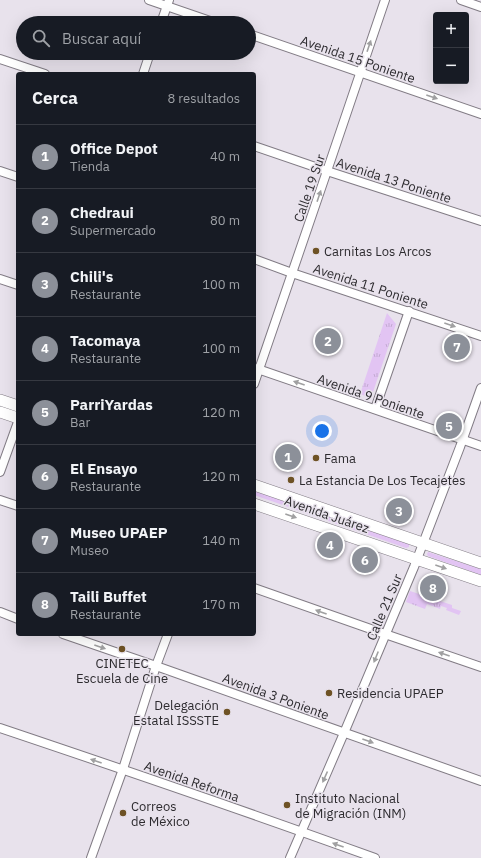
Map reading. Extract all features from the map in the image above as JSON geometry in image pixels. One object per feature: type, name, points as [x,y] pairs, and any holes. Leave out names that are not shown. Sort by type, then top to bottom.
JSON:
[{"type":"main road","points":[[0,400],[16,405]]},
{"type":"main road","points":[[0,412],[16,417]]},
{"type":"main road","name":"Avenida Juárez","points":[[256,486],[481,564]]},
{"type":"main road","name":"Avenida Juárez","points":[[256,505],[481,581]]},
{"type":"street","points":[[149,0],[168,3],[199,16]]},
{"type":"street","name":"Calle 19 Sur","points":[[256,368],[292,273],[385,0]]},
{"type":"street","points":[[461,0],[481,7]]},
{"type":"street","points":[[163,16],[168,3]]},
{"type":"street","name":"Avenida 15 Poniente","points":[[256,36],[481,114]]},
{"type":"street","points":[[0,59],[39,72]]},
{"type":"street","points":[[144,72],[148,60]]},
{"type":"street","name":"Avenida 13 Poniente","points":[[256,147],[481,220]]},
{"type":"street","points":[[0,171],[16,176]]},
{"type":"street","name":"Avenida 11 Poniente","points":[[256,260],[481,336]]},
{"type":"street","points":[[0,279],[16,284]]},
{"type":"street","points":[[375,409],[409,311]]},
{"type":"street","name":"Avenida 9 Poniente","points":[[256,368],[481,446]]},
{"type":"street","name":"Calle 21 Sur","points":[[290,858],[417,559],[481,388]]},
{"type":"street","points":[[0,472],[16,428]]},
{"type":"street","points":[[0,500],[16,505]]},
{"type":"street","points":[[256,589],[481,667]]},
{"type":"street","points":[[0,612],[16,618]]},
{"type":"street","name":"Avenida 3 Poniente","points":[[69,636],[481,781]]},
{"type":"street","points":[[91,858],[123,769],[156,666],[167,636]]},
{"type":"street","name":"Avenida Reforma","points":[[0,728],[123,769],[375,858]]},
{"type":"green space","points":[[387,313],[396,324],[371,398],[360,394]]},
{"type":"green space","points":[[256,491],[409,543],[409,547],[406,548],[256,496]]},
{"type":"green space","points":[[428,552],[481,569],[481,575],[428,556]]},
{"type":"green space","points":[[410,591],[452,605],[452,608],[461,611],[459,615],[446,610],[447,608],[441,606],[440,609],[427,604],[425,609],[406,602]]},
{"type":"place","name":"Carnitas Los Arcos","points":[[316,251]]},
{"type":"place","name":"Chedraui","points":[[328,341]]},
{"type":"place","name":"Museo UPAEP","points":[[457,347]]},
{"type":"place","name":"ParriYardas","points":[[449,426]]},
{"type":"place","name":"Office Depot","points":[[288,457]]},
{"type":"place","name":"Fama","points":[[316,458]]},
{"type":"place","name":"La Estancia De Los Tecajetes","points":[[291,480]]},
{"type":"place","name":"Chili's","points":[[399,511]]},
{"type":"place","name":"Tacomaya","points":[[330,545]]},
{"type":"place","name":"El Ensayo","points":[[365,560]]},
{"type":"place","name":"Taili Buffet","points":[[433,588]]},
{"type":"place","name":"CINETEC Escuela de Cine","points":[[122,649]]},
{"type":"place","name":"Residencia UPAEP","points":[[329,693]]},
{"type":"place","name":"Delegación Estatal ISSSTE","points":[[227,712]]},
{"type":"place","name":"Instituto Nacional de Migración (INM)","points":[[287,805]]},
{"type":"place","name":"Correos de México","points":[[123,813]]}]
